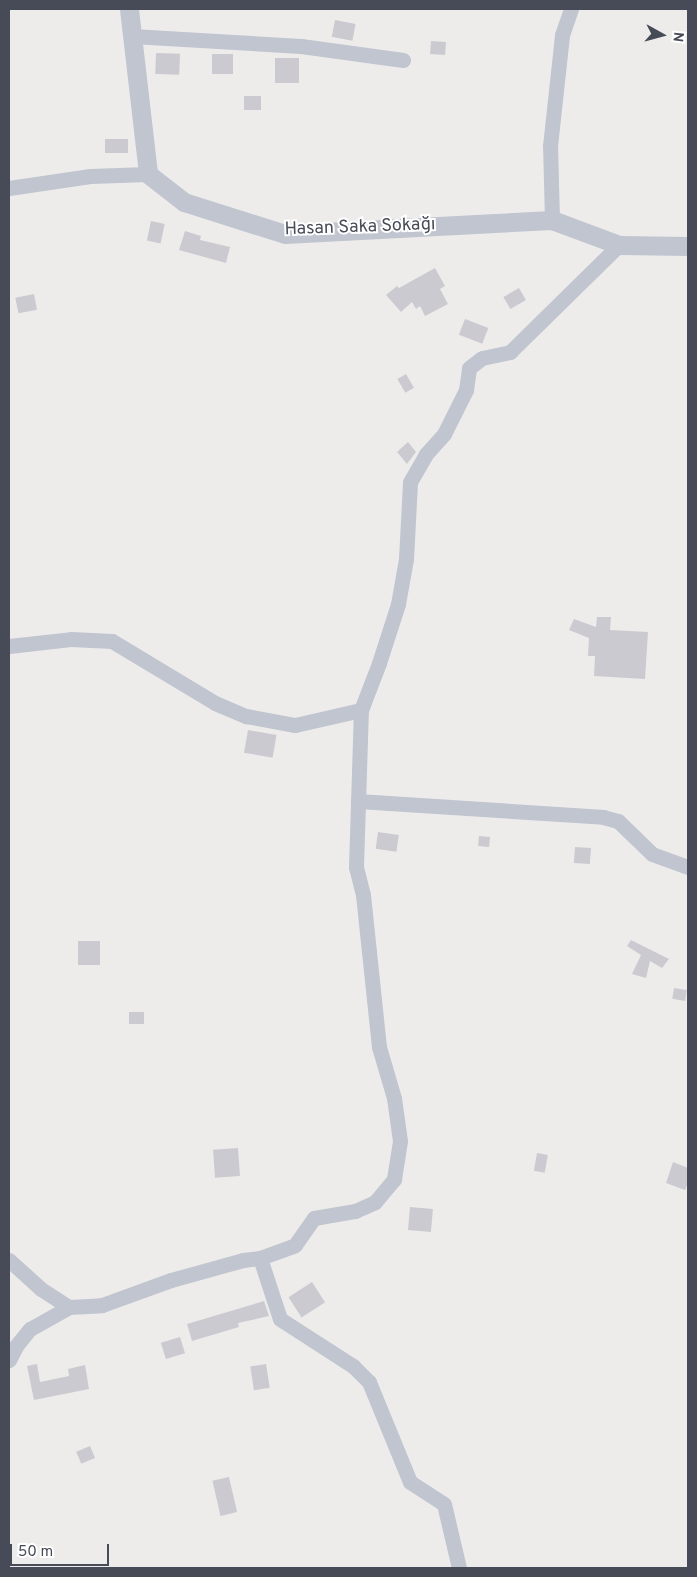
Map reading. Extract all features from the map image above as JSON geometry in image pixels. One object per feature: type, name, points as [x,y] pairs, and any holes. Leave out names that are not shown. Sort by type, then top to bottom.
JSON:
[{"type":"street","points":[[9,188],[90,176],[148,174],[129,9]]},
{"type":"street","points":[[552,220],[550,146],[562,35],[571,9]]},
{"type":"street","points":[[132,36],[301,46],[403,60]]},
{"type":"street","name":"Hasan Saka Sokağı","points":[[148,174],[184,202],[285,234],[552,220],[619,244],[688,246]]},
{"type":"street","points":[[9,1360],[30,1329],[69,1307],[102,1305],[171,1280],[243,1260],[260,1258],[295,1245],[314,1218],[355,1210],[375,1202],[394,1179],[400,1141],[394,1098],[379,1047],[363,895],[356,867],[361,710],[380,663],[398,604],[406,560],[410,482],[426,454],[444,434],[466,390],[469,368],[482,358],[510,352],[619,244]]},
{"type":"street","points":[[9,646],[71,639],[112,641],[215,703],[246,716],[295,725],[361,710]]},
{"type":"street","points":[[358,801],[603,817],[618,821],[652,854],[688,866]]},
{"type":"street","points":[[260,1258],[280,1320],[353,1366],[369,1382],[410,1482],[444,1504],[459,1568]]},
{"type":"street","points":[[9,1260],[41,1289],[69,1307]]},
{"type":"building","points":[[335,20],[356,24],[352,41],[332,37]]},
{"type":"building","points":[[431,41],[446,42],[445,55],[430,54]]},
{"type":"building","points":[[156,53],[180,54],[179,75],[155,74]]},
{"type":"building","points":[[212,54],[233,54],[233,74],[212,74]]},
{"type":"building","points":[[275,58],[299,58],[299,83],[275,83]]},
{"type":"building","points":[[244,96],[261,96],[261,110],[244,110]]},
{"type":"building","points":[[105,139],[128,139],[128,153],[105,153]]},
{"type":"building","points":[[151,221],[165,224],[161,243],[147,241]]},
{"type":"building","points":[[185,231],[201,236],[200,240],[230,247],[226,263],[179,250]]},
{"type":"building","points":[[435,268],[445,286],[440,289],[448,304],[425,316],[420,306],[416,309],[412,302],[401,312],[386,295],[397,286],[399,288]]},
{"type":"building","points":[[519,288],[526,300],[510,309],[503,297]]},
{"type":"building","points":[[34,294],[37,310],[18,313],[15,298]]},
{"type":"building","points":[[465,319],[488,328],[482,344],[459,335]]},
{"type":"building","points":[[406,374],[414,388],[405,393],[397,379]]},
{"type":"building","points":[[408,442],[416,452],[407,464],[397,452]]},
{"type":"building","points":[[597,617],[611,617],[610,630],[648,632],[645,679],[594,676],[595,656],[588,656],[589,638],[569,630],[574,619],[596,627]]},
{"type":"building","points":[[248,730],[277,735],[273,758],[244,753]]},
{"type":"building","points":[[378,832],[399,835],[396,852],[376,849]]},
{"type":"building","points":[[479,836],[490,837],[489,847],[478,846]]},
{"type":"building","points":[[575,847],[591,848],[590,864],[574,863]]},
{"type":"building","points":[[631,940],[669,959],[662,968],[650,961],[646,978],[632,974],[641,955],[627,946]]},
{"type":"building","points":[[78,941],[100,941],[100,965],[78,965]]},
{"type":"building","points":[[674,988],[687,990],[685,1001],[672,999]]},
{"type":"building","points":[[129,1012],[144,1012],[144,1024],[129,1024]]},
{"type":"building","points":[[238,1148],[240,1176],[215,1178],[213,1150]]},
{"type":"building","points":[[537,1153],[548,1155],[545,1173],[534,1171]]},
{"type":"building","points":[[673,1162],[688,1168],[688,1183],[685,1190],[666,1183]]},
{"type":"building","points":[[410,1207],[433,1209],[431,1232],[408,1230]]},
{"type":"building","points":[[312,1282],[325,1302],[302,1317],[289,1297]]},
{"type":"building","points":[[264,1301],[269,1316],[238,1323],[239,1327],[192,1341],[187,1324]]},
{"type":"building","points":[[180,1337],[185,1353],[166,1359],[161,1343]]},
{"type":"building","points":[[37,1364],[40,1382],[69,1376],[68,1369],[85,1365],[89,1389],[34,1400],[27,1366]]},
{"type":"building","points":[[266,1364],[270,1388],[254,1390],[250,1367]]},
{"type":"building","points":[[90,1446],[95,1458],[81,1464],[76,1452]]},
{"type":"building","points":[[229,1477],[237,1512],[221,1516],[212,1481]]}]
